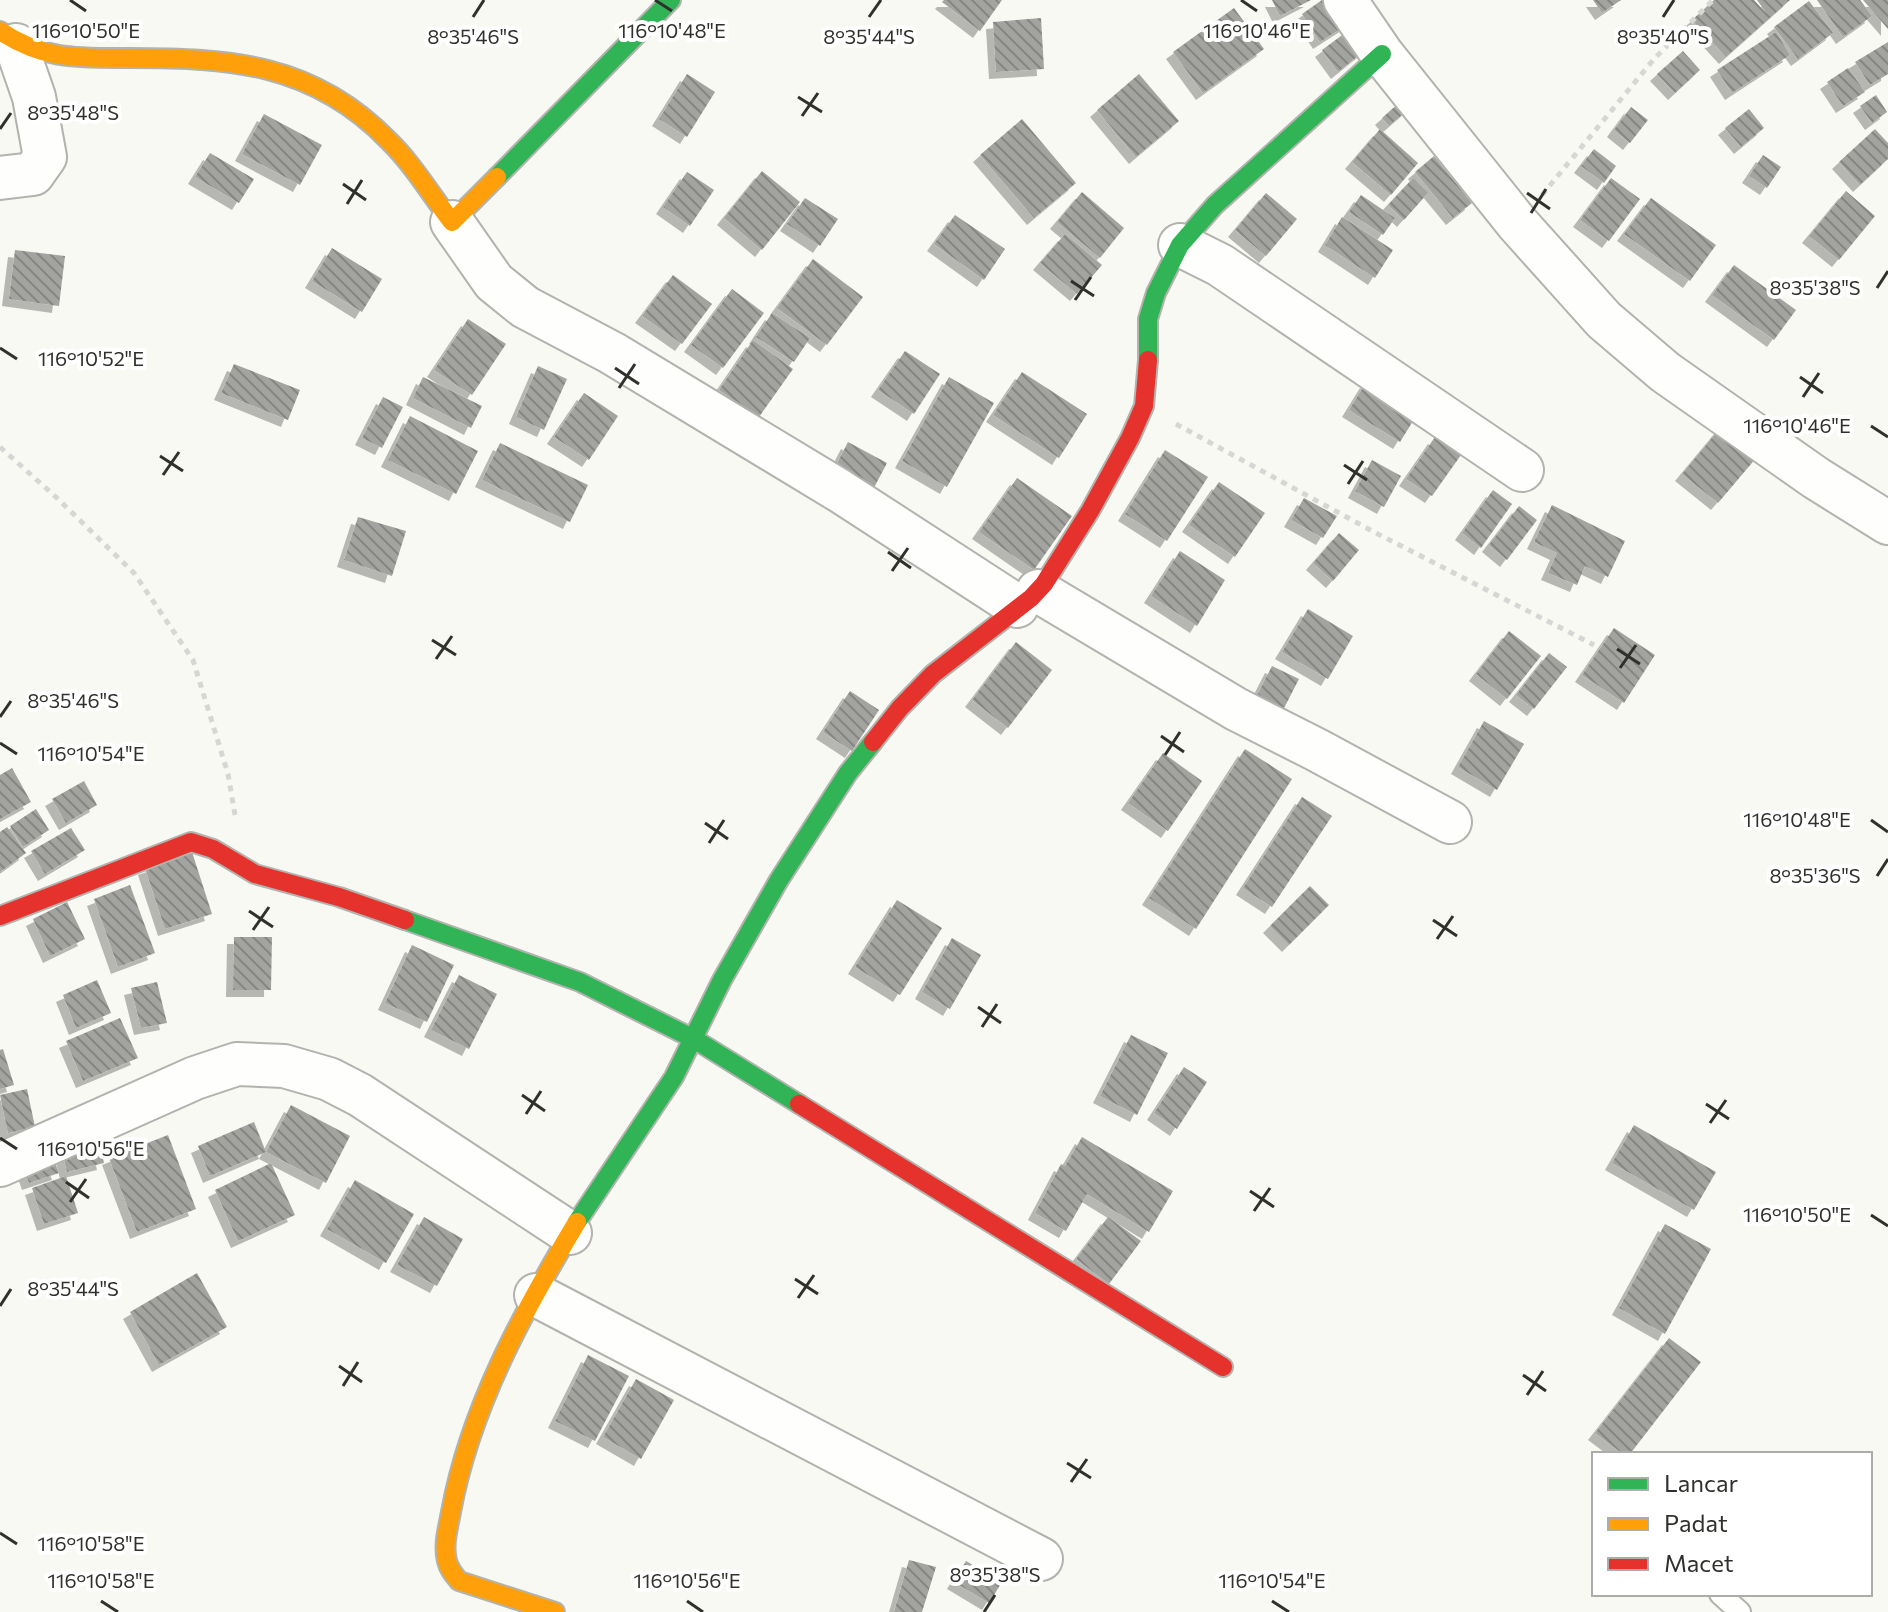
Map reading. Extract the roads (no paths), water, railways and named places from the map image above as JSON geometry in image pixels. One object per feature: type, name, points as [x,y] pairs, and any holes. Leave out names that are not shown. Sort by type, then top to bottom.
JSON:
[{"type":"street","points":[[452,222],[671,0]]},
{"type":"street","points":[[1345,0],[1382,54],[1517,223],[1604,320],[1665,372],[1888,523]]},
{"type":"street","points":[[8,38],[62,57],[211,59],[277,69],[314,83],[344,101],[390,141],[494,282],[525,307],[612,353],[840,491],[1027,599],[1450,822]]},
{"type":"street","points":[[0,178],[33,174],[45,157],[34,97],[8,38]]},
{"type":"street","points":[[555,1612],[459,1581],[450,1571],[445,1547],[455,1492],[478,1412],[536,1295],[570,1233],[674,1077],[722,980],[779,880],[848,773],[900,708],[933,674],[1027,599],[1090,511],[1144,406],[1148,375],[1148,319],[1156,293],[1180,245],[1215,205],[1382,54]]},
{"type":"street","points":[[1180,245],[1220,265],[1522,470]]},
{"type":"street","points":[[0,916],[191,842],[213,849],[245,871],[353,902],[580,982],[694,1039],[1223,1367]]},
{"type":"street","points":[[0,1165],[195,1078],[237,1064],[284,1066],[329,1079],[360,1095],[570,1233]]},
{"type":"street","points":[[536,1295],[1041,1559]]},
{"type":"lane","points":[[1722,1596],[1740,1612]]}]
